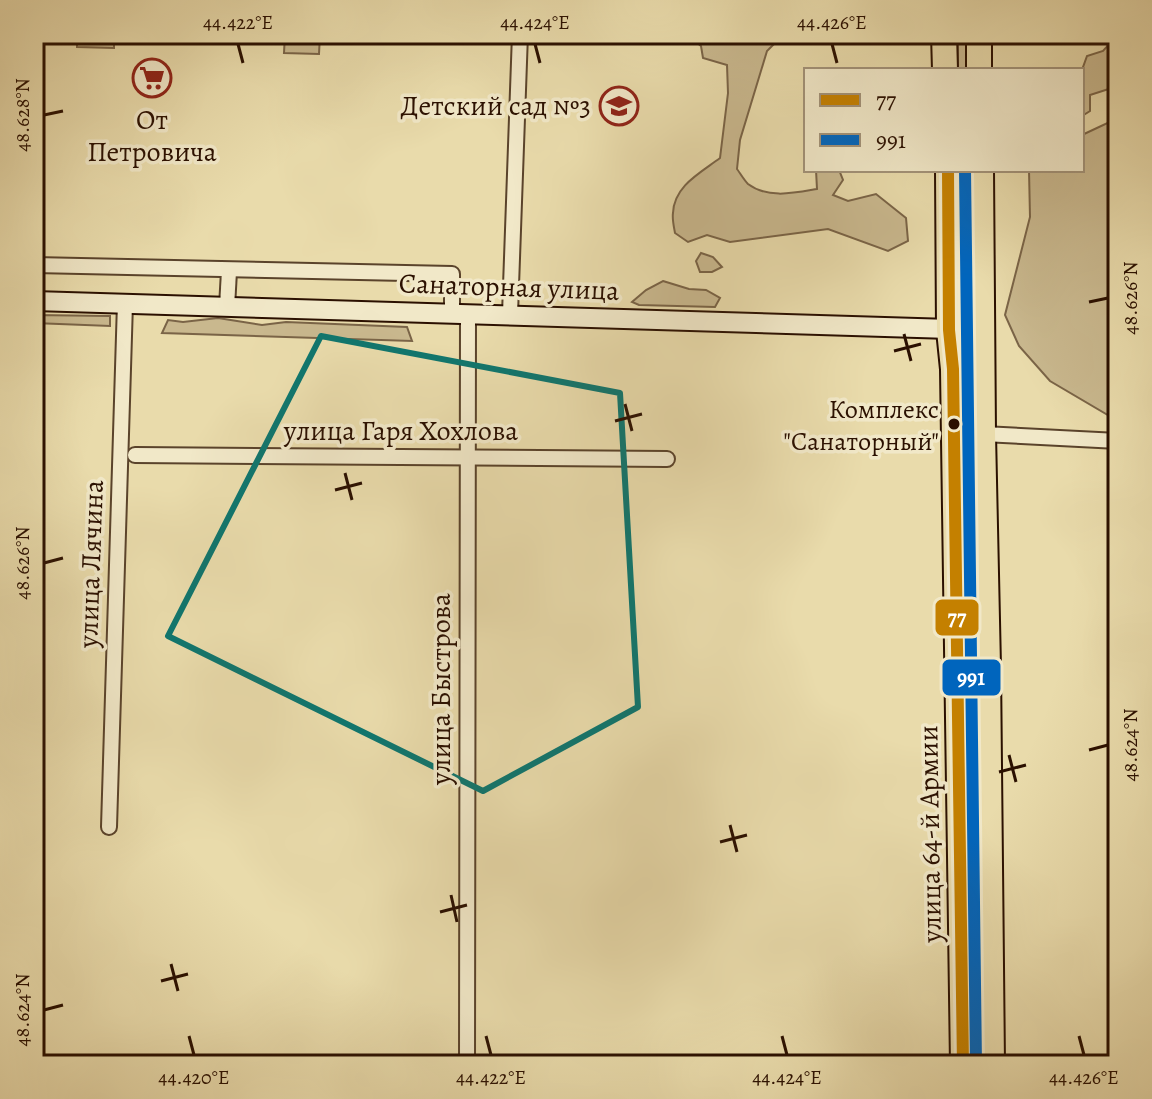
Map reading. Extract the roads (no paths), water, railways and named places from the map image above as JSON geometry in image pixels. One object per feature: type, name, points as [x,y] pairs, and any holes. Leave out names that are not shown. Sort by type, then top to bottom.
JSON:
[{"type":"highway","points":[[944,34],[945,68]]},
{"type":"highway","points":[[979,34],[979,68]]},
{"type":"highway","name":"улица 64-й Армии","points":[[948,172],[963,1065]]},
{"type":"highway","points":[[981,172],[992,1065]]},
{"type":"street","points":[[510,314],[520,34]]},
{"type":"street","points":[[34,265],[229,271],[227,307]]},
{"type":"street","name":"улица Быстрова","points":[[229,271],[452,274],[460,313],[468,458],[467,1065]]},
{"type":"street","name":"Санаторная улица","points":[[34,301],[983,330]]},
{"type":"street","name":"улица Лячина","points":[[109,827],[125,303]]},
{"type":"street","points":[[983,434],[1118,441]]},
{"type":"street","name":"улица Гаря Хохлова","points":[[135,455],[667,459]]},
{"type":"place","name":"От Петровича","points":[[152,78]]},
{"type":"place","name":"Детский сад №3","points":[[619,106]]},
{"type":"place","name":"Комплекс \"Санаторный\"","points":[[954,424]]}]
